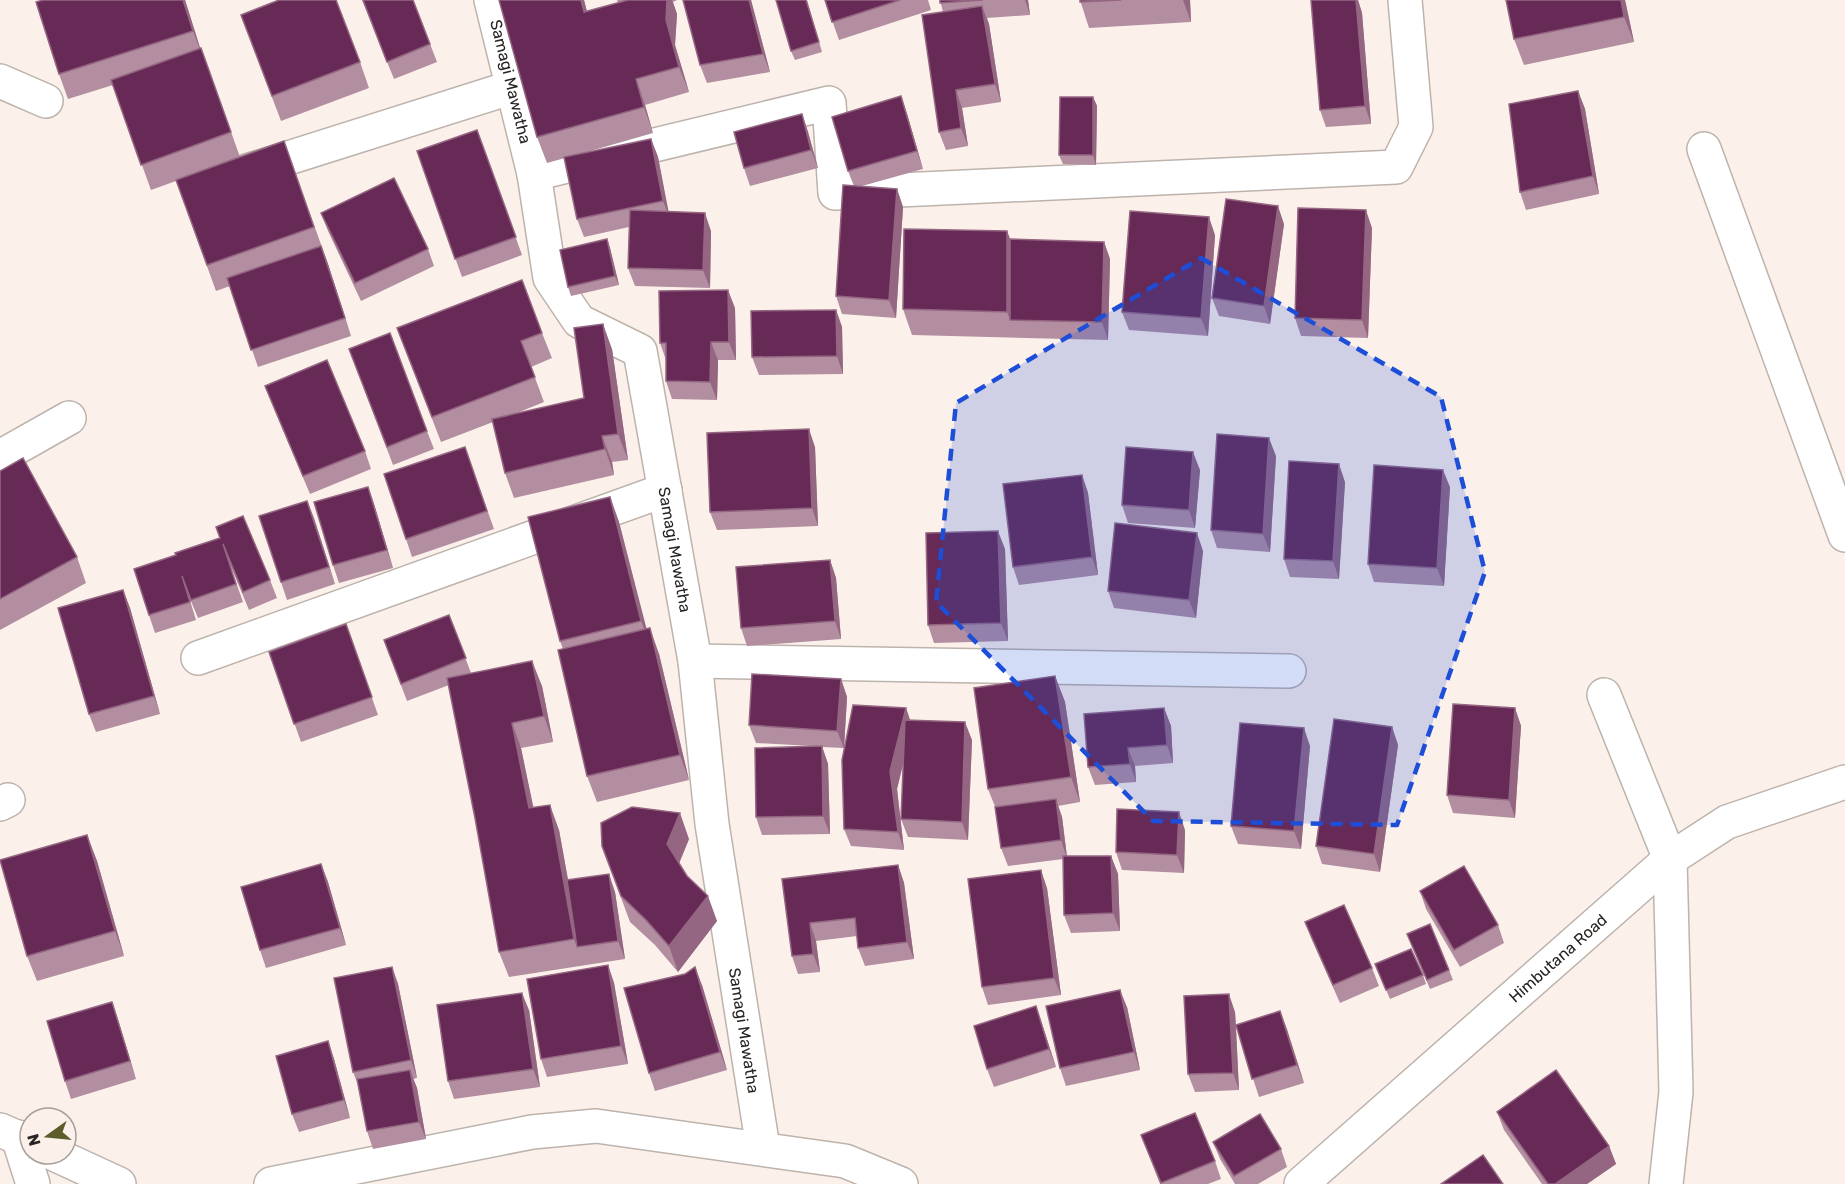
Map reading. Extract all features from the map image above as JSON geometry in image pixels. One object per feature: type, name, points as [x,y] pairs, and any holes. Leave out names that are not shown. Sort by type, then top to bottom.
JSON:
[{"type":"street","name":"Samagi Mawatha","points":[[491,0],[534,174],[550,278],[579,321],[640,351],[695,661],[712,824],[763,1149]]},
{"type":"street","points":[[534,174],[829,104],[835,193],[1396,167],[1416,127],[1405,0]]},
{"type":"street","points":[[0,81],[46,102]]},
{"type":"street","points":[[216,180],[513,87]]},
{"type":"street","points":[[1704,149],[1845,535]]},
{"type":"street","points":[[0,457],[69,418]]},
{"type":"street","points":[[198,658],[665,490]]},
{"type":"street","points":[[695,661],[1289,671]]},
{"type":"street","points":[[1604,695],[1670,859],[1676,1092],[1666,1184]]},
{"type":"street","name":"Himbutana Road","points":[[1301,1184],[1670,859],[1727,822],[1845,782]]},
{"type":"street","points":[[271,1184],[532,1132],[596,1126],[845,1161],[901,1184]]},
{"type":"street","points":[[16,1137],[33,1184]]},
{"type":"street","points":[[78,1165],[119,1184]]},
{"type":"highlighted area","points":[[1201,258],[1441,397],[1485,572],[1397,825],[1153,821],[936,602],[956,403]]},
{"type":"building","points":[[43,0],[183,0],[193,31],[59,74],[36,2]]},
{"type":"building","points":[[279,0],[336,0],[360,62],[272,96],[241,15]]},
{"type":"building","points":[[363,0],[413,0],[430,44],[387,62]]},
{"type":"building","points":[[499,0],[581,0],[584,12],[628,0],[667,0],[666,20],[679,67],[636,79],[644,107],[537,137]]},
{"type":"building","points":[[683,0],[749,0],[763,54],[700,65]]},
{"type":"building","points":[[776,0],[806,0],[819,42],[791,51]]},
{"type":"building","points":[[825,0],[900,0],[832,22]]},
{"type":"building","points":[[940,0],[983,0],[940,3]]},
{"type":"building","points":[[1080,0],[1121,0],[1080,2]]},
{"type":"building","points":[[1311,0],[1356,0],[1365,106],[1320,110]]},
{"type":"building","points":[[1506,0],[1621,0],[1624,17],[1514,39]]},
{"type":"building","points":[[982,6],[995,84],[956,90],[961,128],[939,132],[922,15]]},
{"type":"building","points":[[201,48],[231,132],[141,165],[111,80]]},
{"type":"building","points":[[1578,91],[1593,176],[1520,192],[1509,104]]},
{"type":"building","points":[[901,96],[917,151],[848,171],[832,117]]},
{"type":"building","points":[[1060,97],[1093,97],[1093,155],[1059,155]]},
{"type":"building","points":[[802,114],[811,150],[744,168],[734,132]]},
{"type":"building","points":[[477,130],[516,237],[455,259],[417,151]]},
{"type":"building","points":[[651,139],[663,201],[577,219],[564,157]]},
{"type":"building","points":[[284,141],[314,227],[207,265],[176,180]]},
{"type":"building","points":[[394,178],[428,249],[355,283],[321,213]]},
{"type":"building","points":[[843,185],[897,189],[889,300],[836,296]]},
{"type":"building","points":[[1226,199],[1278,206],[1264,306],[1212,298]]},
{"type":"building","points":[[1298,208],[1366,210],[1362,320],[1295,318]]},
{"type":"building","points":[[630,210],[705,213],[703,270],[628,268]]},
{"type":"building","points":[[1130,211],[1209,217],[1201,318],[1122,312]]},
{"type":"building","points":[[904,229],[1007,231],[1007,312],[903,309]]},
{"type":"building","points":[[607,239],[615,276],[568,287],[560,250]]},
{"type":"building","points":[[1010,239],[1104,242],[1102,322],[1010,320]]},
{"type":"building","points":[[321,246],[345,318],[251,350],[227,278]]},
{"type":"building","points":[[522,280],[542,333],[521,341],[535,377],[432,417],[397,328]]},
{"type":"building","points":[[728,290],[729,342],[711,342],[710,382],[666,381],[666,343],[660,343],[659,291]]},
{"type":"building","points":[[836,310],[837,356],[752,357],[751,311]]},
{"type":"building","points":[[603,324],[618,434],[602,436],[605,449],[505,473],[492,419],[584,398],[574,328]]},
{"type":"building","points":[[390,333],[427,431],[387,447],[349,349]]},
{"type":"building","points":[[327,360],[365,451],[303,476],[265,386]]},
{"type":"building","points":[[809,429],[812,508],[710,512],[707,433]]},
{"type":"building","points":[[1217,434],[1269,438],[1263,534],[1211,530]]},
{"type":"building","points":[[465,447],[487,511],[406,539],[384,474]]},
{"type":"building","points":[[1126,447],[1193,452],[1189,510],[1122,505]]},
{"type":"building","points":[[23,458],[77,557],[0,599],[0,471]]},
{"type":"building","points":[[1289,461],[1339,464],[1333,561],[1284,559]]},
{"type":"building","points":[[1374,465],[1443,470],[1437,568],[1368,564]]},
{"type":"building","points":[[1082,475],[1092,557],[1013,567],[1003,484]]},
{"type":"building","points":[[368,487],[387,550],[333,565],[314,502]]},
{"type":"building","points":[[610,497],[641,621],[560,641],[528,517]]},
{"type":"building","points":[[307,501],[329,567],[281,582],[259,516]]},
{"type":"building","points":[[243,516],[270,580],[243,592],[223,544],[236,584],[191,600],[182,576],[190,602],[149,615],[134,569],[220,538],[216,527]]},
{"type":"building","points":[[1115,523],[1197,533],[1189,600],[1108,591]]},
{"type":"building","points":[[998,531],[1001,623],[928,625],[926,533]]},
{"type":"building","points":[[830,560],[835,621],[741,628],[736,567]]},
{"type":"building","points":[[123,590],[154,696],[89,714],[58,608]]},
{"type":"building","points":[[449,615],[466,658],[401,684],[384,640]]},
{"type":"building","points":[[346,624],[372,697],[294,724],[269,652]]},
{"type":"building","points":[[650,628],[680,755],[587,776],[558,650]]},
{"type":"building","points":[[532,661],[544,716],[512,723],[529,808],[550,805],[574,939],[499,952],[447,678]]},
{"type":"building","points":[[752,674],[841,679],[837,731],[749,725]]},
{"type":"building","points":[[1055,676],[1071,777],[988,789],[974,688]]},
{"type":"building","points":[[1453,704],[1515,708],[1509,800],[1447,795]]},
{"type":"building","points":[[853,705],[906,708],[890,771],[898,832],[844,829],[842,760]]},
{"type":"building","points":[[1164,708],[1167,745],[1128,748],[1130,764],[1088,767],[1084,714]]},
{"type":"building","points":[[1334,719],[1392,727],[1374,854],[1316,846]]},
{"type":"building","points":[[905,720],[965,722],[962,822],[901,819]]},
{"type":"building","points":[[1240,723],[1304,728],[1294,831],[1231,826]]},
{"type":"building","points":[[822,746],[823,816],[756,817],[755,748]]},
{"type":"building","points":[[1056,799],[1061,840],[1001,848],[995,807]]},
{"type":"building","points":[[632,807],[680,813],[667,844],[687,876],[708,896],[669,946],[621,896],[602,846],[601,823]]},
{"type":"building","points":[[1117,809],[1179,812],[1177,855],[1116,852]]},
{"type":"building","points":[[87,835],[115,931],[27,956],[0,860]]},
{"type":"building","points":[[1063,856],[1111,856],[1113,913],[1064,915]]},
{"type":"building","points":[[321,864],[340,928],[260,950],[241,887]]},
{"type":"building","points":[[898,865],[907,942],[858,948],[855,918],[810,923],[813,954],[792,956],[782,879]]},
{"type":"building","points":[[1464,866],[1498,925],[1454,950],[1420,891]]},
{"type":"building","points":[[1041,870],[1054,978],[982,987],[968,879]]},
{"type":"building","points":[[609,874],[618,941],[577,947],[567,880]]},
{"type":"building","points":[[1344,905],[1372,968],[1333,985],[1305,922]]},
{"type":"building","points":[[1430,924],[1449,970],[1427,980],[1407,934]]},
{"type":"building","points":[[1411,949],[1423,975],[1386,990],[1375,964]]},
{"type":"building","points":[[608,965],[621,1046],[541,1059],[527,979]]},
{"type":"building","points":[[392,967],[411,1060],[353,1072],[334,978]]},
{"type":"building","points":[[695,967],[720,1052],[649,1073],[624,988],[685,974]]},
{"type":"building","points":[[1120,990],[1134,1052],[1060,1068],[1046,1006]]},
{"type":"building","points":[[522,993],[533,1069],[448,1081],[437,1005]]},
{"type":"building","points":[[1229,994],[1233,1073],[1188,1074],[1184,996]]},
{"type":"building","points":[[112,1002],[130,1061],[65,1081],[47,1021]]},
{"type":"building","points":[[1036,1006],[1049,1049],[987,1069],[974,1026]]},
{"type":"building","points":[[1280,1011],[1297,1065],[1252,1079],[1236,1025]]},
{"type":"building","points":[[328,1041],[344,1100],[292,1114],[276,1056]]},
{"type":"building","points":[[410,1070],[419,1122],[367,1131],[357,1079]]},
{"type":"building","points":[[1556,1070],[1609,1146],[1555,1184],[1548,1184],[1497,1112]]},
{"type":"building","points":[[1195,1113],[1215,1161],[1161,1183],[1141,1135]]},
{"type":"building","points":[[1260,1114],[1281,1149],[1234,1176],[1213,1142]]},
{"type":"building","points":[[1483,1155],[1503,1184],[1441,1184]]}]
